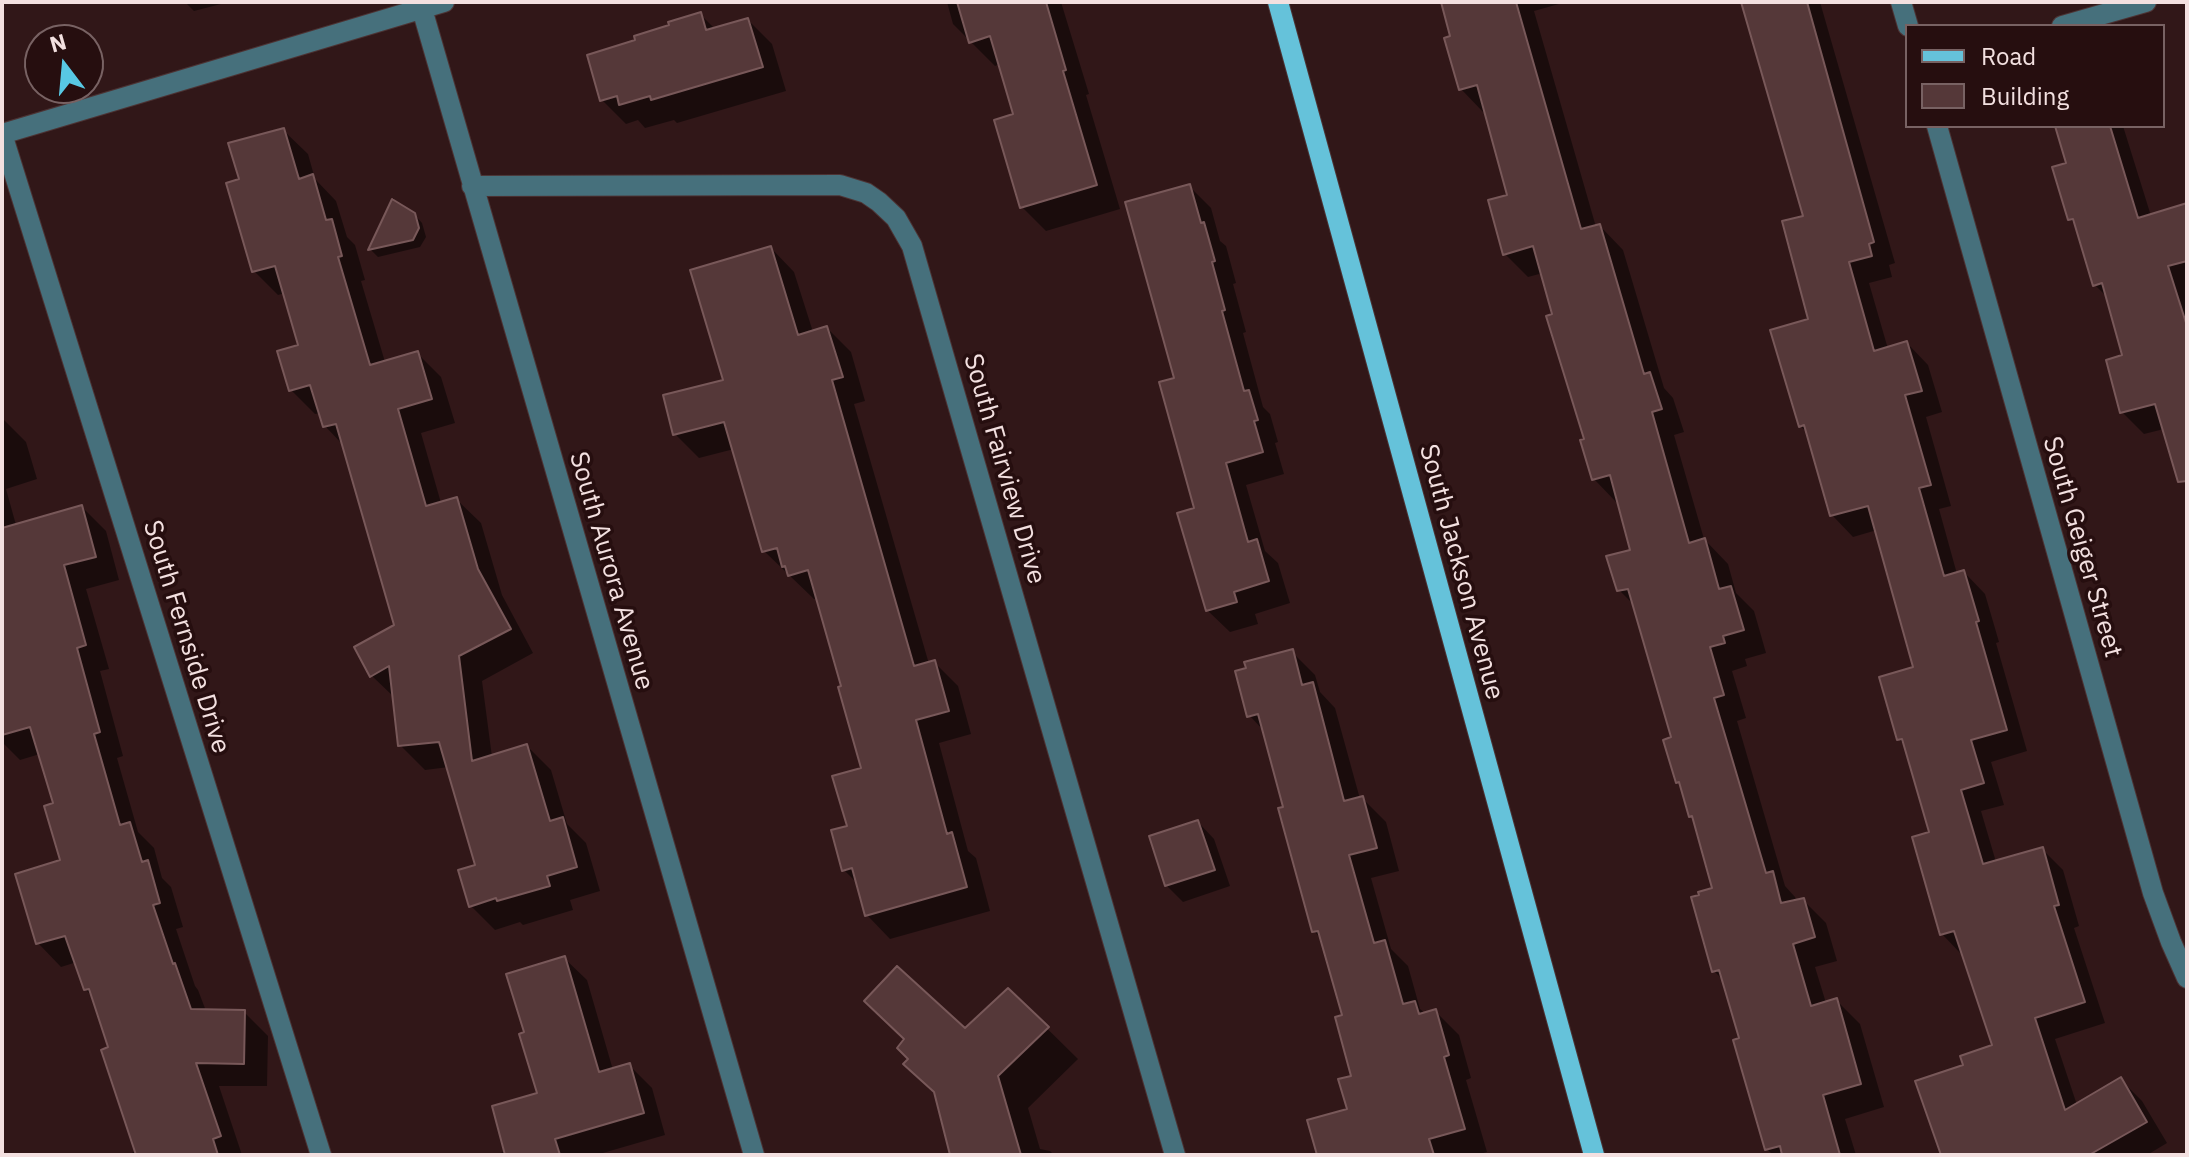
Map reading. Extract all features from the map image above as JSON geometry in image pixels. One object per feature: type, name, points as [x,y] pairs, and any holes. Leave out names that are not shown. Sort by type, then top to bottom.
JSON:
[{"type":"main road","name":"South Jackson Avenue","points":[[1278,2],[1594,1155]]},
{"type":"street","points":[[2,134],[421,5],[444,2]]},
{"type":"street","points":[[1901,2],[1907,24]]},
{"type":"street","points":[[2069,24],[2146,2]]},
{"type":"street","name":"South Aurora Avenue","points":[[421,5],[754,1155]]},
{"type":"street","name":"South Geiger Street","points":[[1938,128],[2153,893],[2187,978]]},
{"type":"street","name":"South Fernside Drive","points":[[2,134],[321,1155]]},
{"type":"street","name":"South Fairview Drive","points":[[472,186],[840,185],[866,193],[896,218],[912,246],[1175,1155]]},
{"type":"building","points":[[957,2],[1046,2],[1097,185],[1020,208],[994,120],[1013,114],[990,36],[969,43]]},
{"type":"building","points":[[1441,2],[1516,2],[1581,229],[1600,224],[1644,374],[1650,372],[1662,409],[1652,412],[1689,543],[1705,538],[1719,589],[1731,586],[1744,630],[1723,636],[1725,643],[1710,647],[1724,695],[1714,698],[1766,873],[1773,871],[1781,903],[1804,898],[1815,937],[1793,944],[1811,1006],[1837,998],[1861,1084],[1823,1095],[1840,1155],[1782,1155],[1780,1146],[1765,1150],[1733,1040],[1739,1038],[1719,970],[1712,972],[1691,897],[1712,888],[1692,816],[1689,817],[1679,782],[1676,783],[1663,740],[1671,737],[1628,589],[1617,591],[1606,556],[1630,550],[1610,475],[1592,480],[1580,440],[1584,439],[1546,316],[1552,314],[1533,246],[1503,255],[1488,200],[1507,195],[1477,85],[1459,90],[1444,38],[1450,36]]},
{"type":"building","points":[[1741,2],[1807,2],[1874,242],[1869,244],[1872,256],[1849,262],[1874,351],[1907,341],[1922,391],[1905,395],[1931,485],[1919,488],[1944,576],[1964,570],[2007,730],[1971,740],[1984,783],[1961,790],[1983,864],[2043,847],[2059,905],[2054,906],[2085,1002],[2035,1018],[2065,1110],[2121,1077],[2147,1122],[2089,1155],[1941,1155],[1915,1081],[1963,1065],[1960,1056],[1992,1045],[1954,931],[1940,935],[1912,837],[1929,832],[1902,739],[1897,740],[1879,677],[1913,667],[1868,506],[1830,516],[1804,425],[1799,427],[1770,330],[1808,319],[1782,221],[1803,216]]},
{"type":"building","points":[[701,12],[706,30],[748,18],[763,67],[651,100],[650,96],[619,105],[617,96],[600,101],[587,55],[635,40],[634,36]]},
{"type":"building","points":[[284,128],[299,179],[313,174],[326,220],[332,219],[342,256],[338,257],[370,365],[418,351],[432,399],[398,409],[426,506],[457,497],[478,569],[511,629],[459,656],[472,761],[527,744],[550,821],[563,817],[577,867],[547,876],[550,886],[469,907],[458,870],[475,865],[439,742],[398,746],[389,666],[370,677],[354,647],[394,625],[336,424],[323,427],[310,385],[289,391],[277,351],[298,345],[275,266],[252,272],[226,183],[239,179],[228,143]]},
{"type":"building","points":[[2056,128],[2111,128],[2138,218],[2187,203],[2187,261],[2168,266],[2187,326],[2187,481],[2178,482],[2155,404],[2120,413],[2106,360],[2122,355],[2102,283],[2093,286],[2073,219],[2068,220],[2052,167],[2066,163]]},
{"type":"building","points":[[1190,184],[1215,261],[1212,262],[1225,310],[1222,311],[1244,391],[1249,390],[1258,420],[1254,421],[1263,452],[1226,463],[1248,542],[1257,539],[1269,581],[1234,592],[1237,602],[1206,611],[1177,513],[1194,508],[1159,382],[1174,378],[1125,202]]},
{"type":"building","points":[[392,199],[415,213],[419,228],[413,240],[368,250]]},
{"type":"building","points":[[771,246],[798,335],[827,326],[843,377],[832,380],[914,666],[935,660],[949,711],[916,720],[947,834],[952,832],[967,887],[865,916],[852,868],[842,871],[831,830],[847,826],[832,776],[861,768],[808,570],[788,576],[777,548],[762,552],[724,422],[673,435],[663,395],[723,380],[690,270]]},
{"type":"building","points":[[82,505],[96,557],[64,565],[86,645],[77,648],[100,732],[94,734],[120,825],[130,822],[142,862],[148,860],[160,903],[153,905],[191,1009],[245,1010],[244,1064],[196,1063],[221,1136],[213,1139],[218,1155],[136,1155],[101,1050],[108,1047],[89,989],[84,990],[65,936],[36,944],[15,874],[60,860],[44,806],[53,803],[30,727],[2,735],[2,528]]},
{"type":"building","points":[[1293,649],[1302,685],[1313,682],[1344,801],[1363,796],[1377,848],[1349,855],[1374,943],[1385,940],[1403,1004],[1415,1001],[1419,1014],[1436,1009],[1449,1055],[1444,1057],[1465,1129],[1429,1139],[1434,1155],[1317,1155],[1307,1120],[1347,1109],[1338,1079],[1351,1076],[1335,1017],[1342,1015],[1318,931],[1312,932],[1278,808],[1283,807],[1258,714],[1247,717],[1235,671],[1246,668],[1244,662]]},
{"type":"building","points":[[1198,820],[1215,870],[1165,886],[1149,836]]},
{"type":"building","points":[[565,956],[599,1072],[630,1063],[644,1113],[555,1139],[560,1155],[505,1155],[492,1106],[537,1093],[519,1034],[524,1032],[506,974]]},
{"type":"building","points":[[897,966],[965,1028],[1008,988],[1049,1027],[998,1076],[1021,1155],[950,1155],[934,1092],[903,1064],[908,1059],[897,1048],[904,1039],[864,1001]]}]
